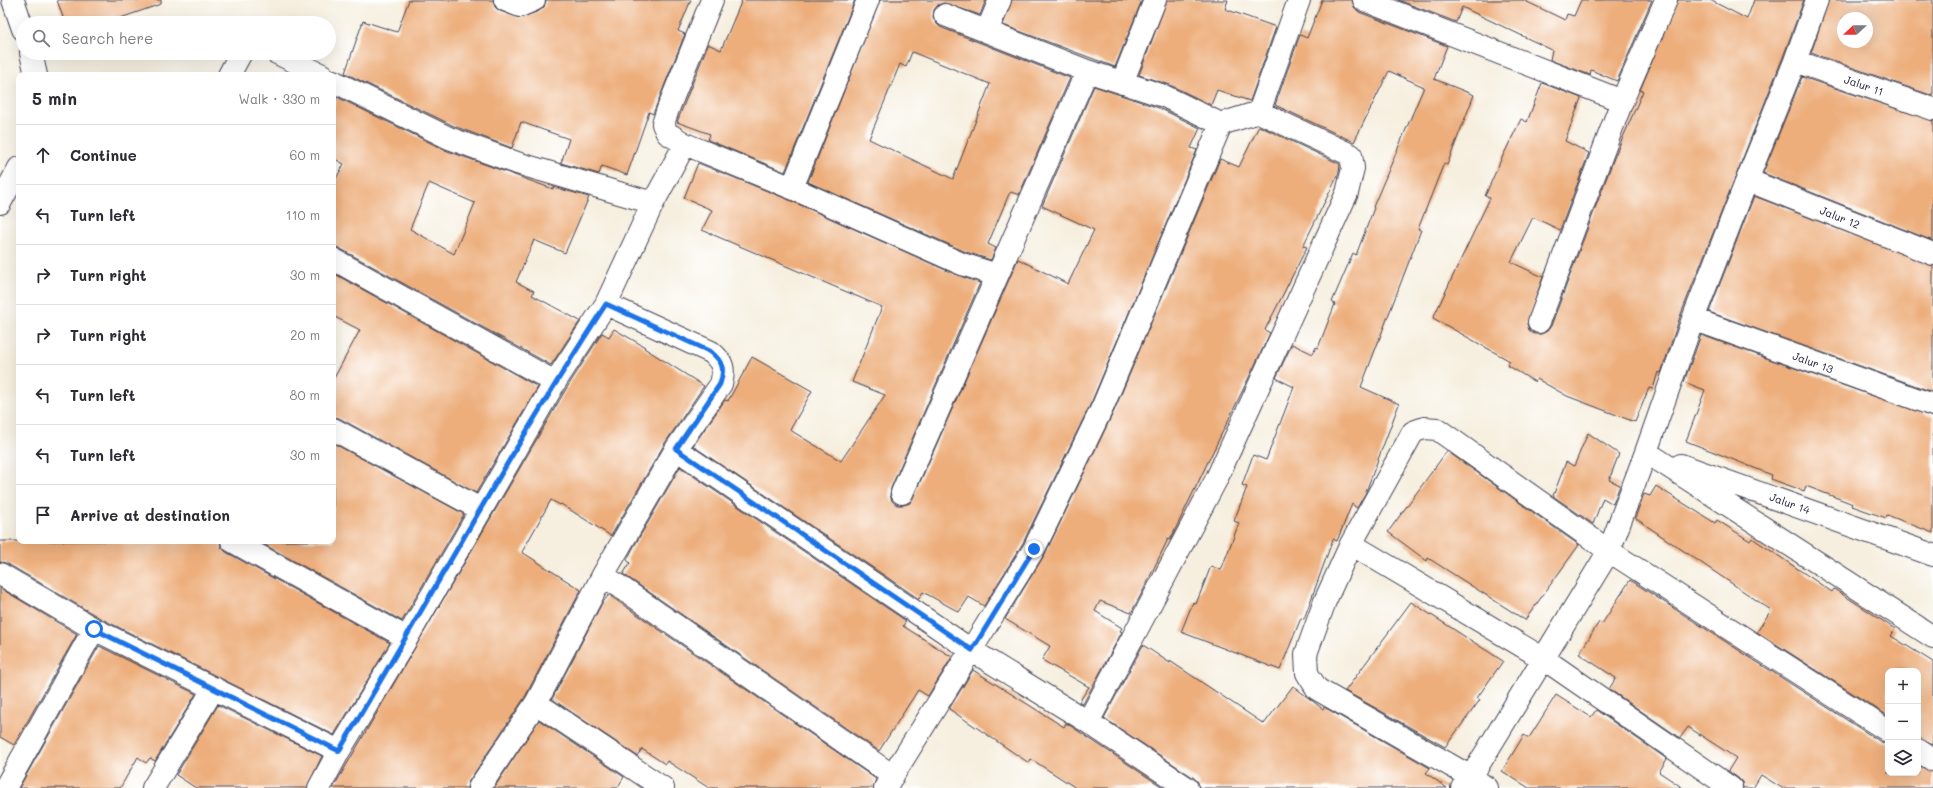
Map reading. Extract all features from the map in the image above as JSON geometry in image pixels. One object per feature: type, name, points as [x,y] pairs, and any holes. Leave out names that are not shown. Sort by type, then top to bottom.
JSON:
[{"type":"street","points":[[13,0],[18,16]]},
{"type":"street","points":[[505,0],[520,6],[534,0]]},
{"type":"street","points":[[712,0],[663,124],[667,133],[685,144],[792,188],[962,264],[997,275]]},
{"type":"street","points":[[792,188],[868,0]]},
{"type":"street","points":[[987,31],[1000,0]]},
{"type":"street","points":[[1122,83],[1155,0]]},
{"type":"street","points":[[1259,112],[1299,0]]},
{"type":"street","points":[[1364,0],[1622,101]]},
{"type":"street","points":[[1539,322],[1622,101],[1666,0]]},
{"type":"street","points":[[1817,0],[1795,61],[1693,319],[1609,551],[1544,659],[1474,784],[1317,689],[1307,673],[1306,654],[1325,601],[1351,544],[1413,432],[1424,428],[1437,429],[1609,551],[1885,729]]},
{"type":"street","points":[[945,15],[1087,71],[1164,96],[1220,124],[1259,112],[1351,155],[1353,168],[1347,193],[1216,480],[1088,722]]},
{"type":"street","points":[[33,60],[35,72]]},
{"type":"street","points":[[231,72],[237,60]]},
{"type":"street","points":[[291,60],[316,72]]},
{"type":"street","name":"Jalur 11","points":[[1795,61],[1933,109]]},
{"type":"street","points":[[902,493],[1087,71]]},
{"type":"street","points":[[336,82],[449,138],[517,163],[653,202]]},
{"type":"street","points":[[603,575],[889,782],[1034,549],[1103,406],[1220,124]]},
{"type":"street","points":[[319,788],[339,751],[407,638],[480,509],[556,382],[606,304],[653,202],[685,144]]},
{"type":"street","points":[[0,203],[16,174]]},
{"type":"street","name":"Jalur 12","points":[[1747,180],[1933,254]]},
{"type":"street","points":[[336,261],[556,382]]},
{"type":"street","points":[[479,788],[536,703],[603,575],[676,449],[720,384],[724,372],[720,360],[711,352],[606,304]]},
{"type":"street","name":"Jalur 13","points":[[1693,319],[1933,404]]},
{"type":"street","points":[[336,431],[480,509]]},
{"type":"street","points":[[676,449],[972,650],[1088,722],[1187,788]]},
{"type":"street","points":[[1646,452],[1933,637]]},
{"type":"street","name":"Jalur 14","points":[[1646,452],[1933,554]]},
{"type":"street","points":[[237,544],[407,638]]},
{"type":"street","points":[[1351,544],[1544,659],[1731,788]]},
{"type":"street","points":[[0,574],[94,629],[339,751]]},
{"type":"street","points":[[5,788],[94,629]]},
{"type":"street","points":[[153,788],[214,688]]},
{"type":"street","points":[[536,703],[637,780],[664,788]]},
{"type":"street","points":[[1921,752],[1933,760]]},
{"type":"building","points":[[57,0],[161,0],[161,4],[126,16],[63,16]]},
{"type":"building","points":[[409,0],[493,0],[495,7],[500,11],[520,18],[539,11],[544,7],[546,0],[691,0],[678,31],[685,34],[653,114],[649,112],[627,175],[602,166],[599,174],[561,163],[569,139],[521,122],[512,148],[454,126],[345,73],[363,21],[397,32]]},
{"type":"building","points":[[742,0],[855,0],[785,172],[708,140],[710,134],[677,122],[708,44],[721,50]]},
{"type":"building","points":[[880,0],[986,0],[980,15],[944,3],[938,5],[934,10],[933,17],[940,27],[1070,78],[1019,195],[1011,192],[1009,194],[988,244],[996,248],[991,260],[966,252],[808,182]],"holes":[[[912,52],[990,84],[953,179],[869,139],[900,64],[906,67]]]},
{"type":"building","points":[[1012,0],[1142,0],[1115,67],[1003,25]]},
{"type":"building","points":[[1167,0],[1228,0],[1225,9],[1276,27],[1250,101],[1217,90],[1211,105],[1170,85],[1139,75]]},
{"type":"building","points":[[1322,0],[1352,0],[1354,7],[1359,12],[1447,46],[1434,79],[1474,95],[1447,165],[1444,163],[1418,229],[1421,230],[1361,387],[1399,404],[1365,494],[1357,508],[1352,504],[1337,541],[1333,539],[1304,619],[1301,618],[1280,670],[1181,632],[1193,602],[1196,604],[1211,566],[1221,570],[1239,523],[1234,521],[1247,487],[1242,485],[1253,455],[1266,460],[1294,387],[1276,378],[1292,344],[1313,354],[1316,347],[1318,348],[1335,304],[1332,302],[1353,253],[1356,255],[1374,208],[1373,207],[1424,87],[1389,71],[1354,142],[1275,105],[1300,35],[1307,38]]},
{"type":"building","points":[[1398,0],[1523,0],[1565,20],[1567,14],[1574,16],[1581,0],[1652,0],[1617,81],[1591,70],[1590,75],[1550,60],[1552,50],[1462,7],[1456,22]]},
{"type":"building","points":[[1678,0],[1710,0],[1747,19],[1754,0],[1804,0],[1783,57],[1681,314],[1661,373],[1658,372],[1653,389],[1649,388],[1635,422],[1567,396],[1537,379],[1535,382],[1507,365],[1510,361],[1433,318],[1490,198],[1485,196],[1500,162],[1521,119],[1527,122],[1542,83],[1581,98],[1565,141],[1589,153],[1560,230],[1533,217],[1511,262],[1543,277],[1527,324],[1529,330],[1534,334],[1541,334],[1547,331],[1551,326],[1614,158],[1643,91],[1640,90]]},
{"type":"building","points":[[1829,0],[1933,0],[1933,96],[1811,53]]},
{"type":"building","points":[[1802,77],[1933,121],[1933,241],[1763,173]]},
{"type":"building","points":[[1094,86],[1159,108],[1200,128],[1191,148],[1197,150],[1092,401],[1023,543],[984,606],[969,597],[959,612],[923,592],[919,599],[693,446],[725,400],[728,401],[752,357],[812,391],[790,430],[841,461],[885,395],[852,382],[882,307],[702,230],[712,210],[684,198],[698,163],[787,199],[957,275],[980,283],[891,488],[890,495],[892,501],[897,505],[904,505],[910,503],[913,498],[1018,259],[1068,284],[1094,230],[1042,206]]},
{"type":"building","points":[[337,97],[445,150],[553,189],[553,187],[589,197],[565,253],[534,240],[516,282],[534,291],[532,295],[580,321],[551,365],[336,248],[336,179],[344,164],[336,160]],"holes":[[[429,183],[475,203],[454,254],[410,229]]]},
{"type":"building","points":[[1259,126],[1340,164],[1339,173],[1303,246],[1307,247],[1265,330],[1270,333],[1254,367],[1170,540],[1168,539],[1131,613],[1100,601],[1095,611],[1122,628],[1120,631],[1122,632],[1083,704],[1079,702],[1089,687],[1042,660],[1050,646],[1005,619],[1045,554],[1114,411],[1220,159],[1239,167]]},
{"type":"building","points":[[1754,196],[1933,266],[1933,392],[1709,312]]},
{"type":"building","points":[[336,275],[538,387],[476,493],[336,418],[336,374],[360,330],[336,318]]},
{"type":"building","points":[[614,329],[645,347],[644,348],[704,386],[665,443],[611,536],[561,504],[560,505],[551,500],[522,552],[581,590],[525,697],[469,781],[467,788],[333,788],[566,389],[602,333],[609,337]]},
{"type":"building","points":[[1701,335],[1933,417],[1933,533],[1887,515],[1886,518],[1852,506],[1853,504],[1806,486],[1804,491],[1771,479],[1772,475],[1686,441],[1705,390],[1684,382]]},
{"type":"building","points":[[1588,433],[1619,454],[1609,480],[1620,485],[1613,504],[1603,498],[1593,524],[1553,496],[1566,462],[1574,466]]},
{"type":"building","points":[[336,445],[464,514],[402,621],[263,544],[336,544]]},
{"type":"building","points":[[1447,451],[1579,545],[1525,620],[1428,558],[1427,561],[1388,532]]},
{"type":"building","points":[[680,467],[906,621],[903,626],[952,657],[928,696],[918,690],[879,751],[623,574],[630,563],[627,560],[632,550]]},
{"type":"building","points":[[1656,486],[1715,523],[1717,520],[1750,541],[1752,538],[1832,592],[1834,589],[1895,629],[1891,636],[1933,662],[1933,745],[1921,739],[1921,668],[1885,668],[1885,714],[1757,632],[1771,610],[1635,518],[1644,494],[1650,496]]},
{"type":"building","points":[[0,541],[16,541],[16,544],[220,544],[221,547],[226,552],[390,643],[334,735],[100,618],[6,563],[0,562]]},
{"type":"building","points":[[1630,580],[1881,742],[1885,743],[1885,776],[1921,776],[1921,766],[1933,772],[1933,788],[1782,788],[1761,775],[1753,788],[1743,788],[1742,782],[1728,771],[1736,758],[1688,727],[1680,738],[1609,689],[1616,678],[1579,654],[1599,622],[1602,624]]},
{"type":"building","points":[[0,588],[77,634],[14,745],[0,737]]},
{"type":"building","points":[[609,595],[876,779],[873,788],[709,788],[667,761],[665,764],[642,749],[637,756],[552,699],[602,603]]},
{"type":"building","points":[[1411,602],[1503,661],[1477,698],[1480,700],[1445,747],[1345,691]]},
{"type":"building","points":[[1143,645],[1170,663],[1170,661],[1264,724],[1293,686],[1323,709],[1324,707],[1430,768],[1426,773],[1447,788],[1199,788],[1198,782],[1194,778],[1104,718]]},
{"type":"building","points":[[99,646],[196,694],[155,761],[150,758],[146,763],[138,757],[120,788],[19,788]]},
{"type":"building","points":[[973,670],[1064,727],[1066,723],[1164,788],[1076,788],[1031,759],[1029,763],[949,709]]},
{"type":"building","points":[[1556,695],[1591,717],[1596,710],[1667,759],[1659,772],[1683,788],[1529,788],[1502,771],[1524,735],[1529,738]]},
{"type":"building","points":[[218,705],[322,756],[307,788],[196,788],[176,775]]},
{"type":"building","points":[[539,720],[624,777],[617,788],[494,788]]},
{"type":"route","points":[[94,629],[339,751],[407,638],[480,509],[556,382],[606,304],[711,352],[720,360],[724,372],[720,384],[676,449],[972,650],[1034,549]]}]
